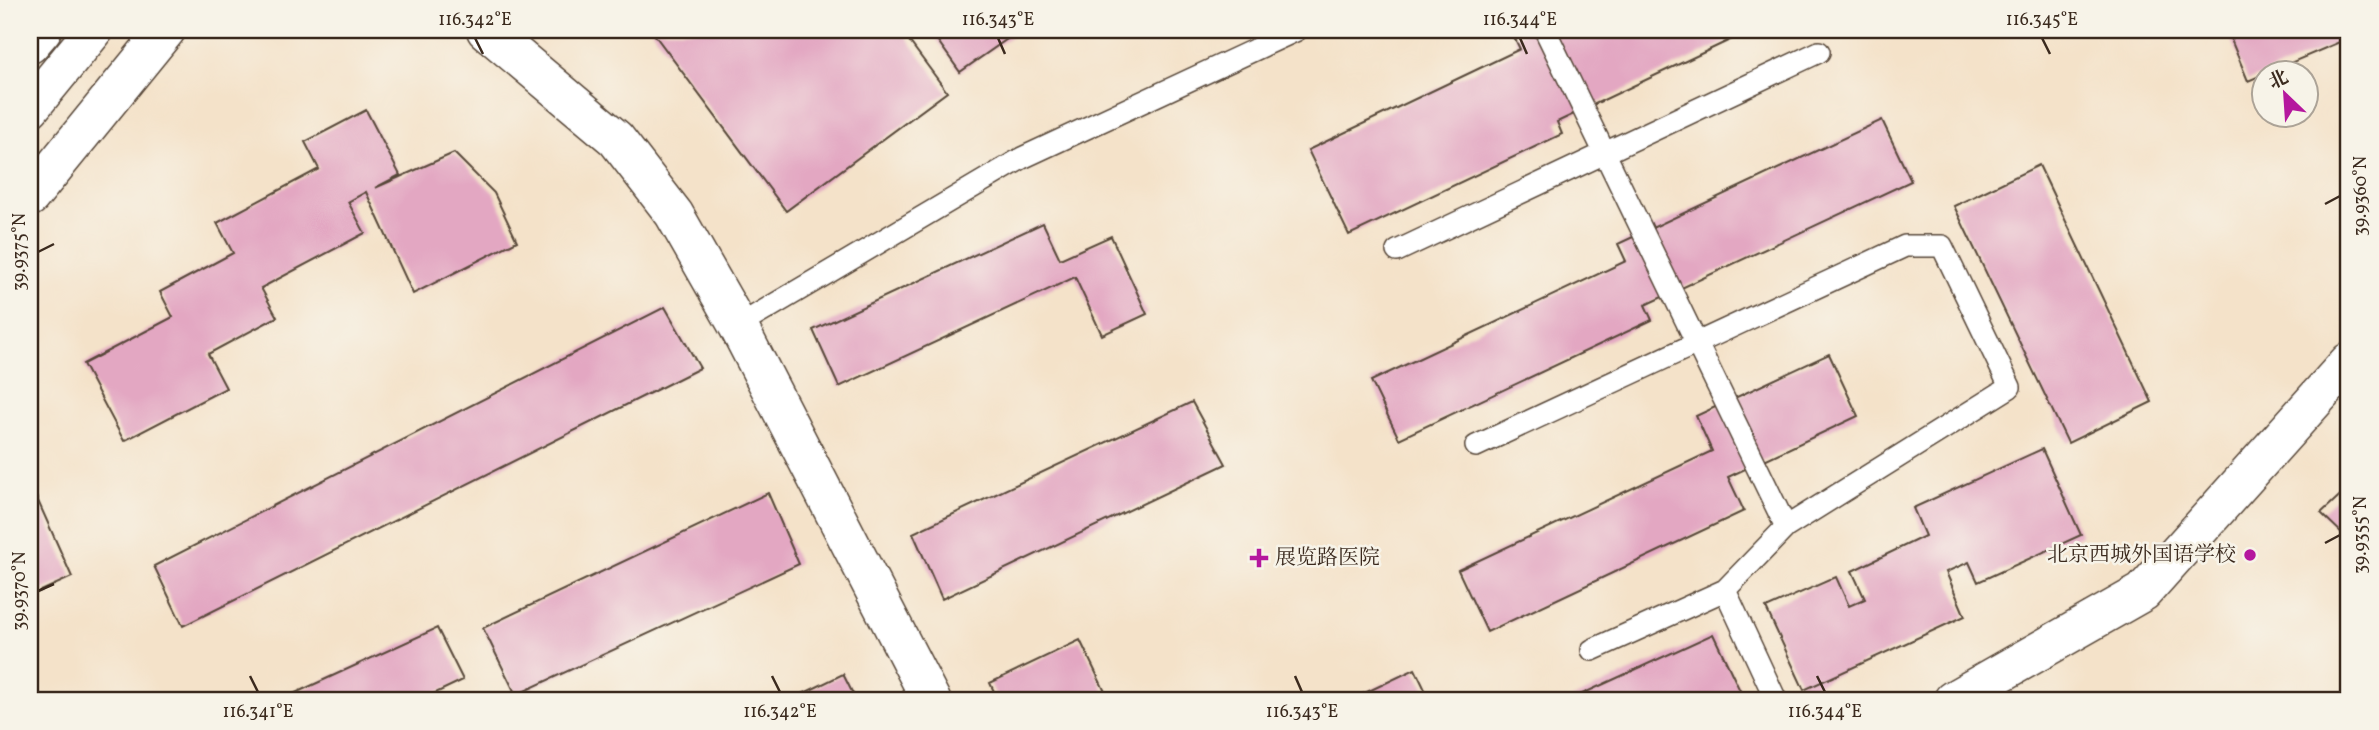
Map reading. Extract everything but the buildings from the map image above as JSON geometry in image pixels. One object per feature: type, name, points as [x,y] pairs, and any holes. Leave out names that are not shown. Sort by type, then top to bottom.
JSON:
[{"type":"main road","points":[[30,44],[42,30]]},
{"type":"main road","points":[[30,108],[94,30]]},
{"type":"main road","points":[[30,197],[166,30]]},
{"type":"main road","points":[[486,30],[616,139],[674,214],[738,326],[932,700]]},
{"type":"main road","points":[[1953,700],[2143,592],[2349,362]]},
{"type":"lane","points":[[738,326],[1022,158],[1297,30]]},
{"type":"lane","points":[[1545,30],[1786,527]]},
{"type":"lane","points":[[1397,251],[1819,52]]},
{"type":"lane","points":[[1476,446],[1905,246],[1942,246],[2010,387],[1786,527],[1725,590],[1592,650]]},
{"type":"lane","points":[[1725,590],[1776,700]]},
{"type":"place","name":"北京西城外国语学校","points":[[2250,555]]},
{"type":"place","name":"展览路医院","points":[[1259,558]]}]
